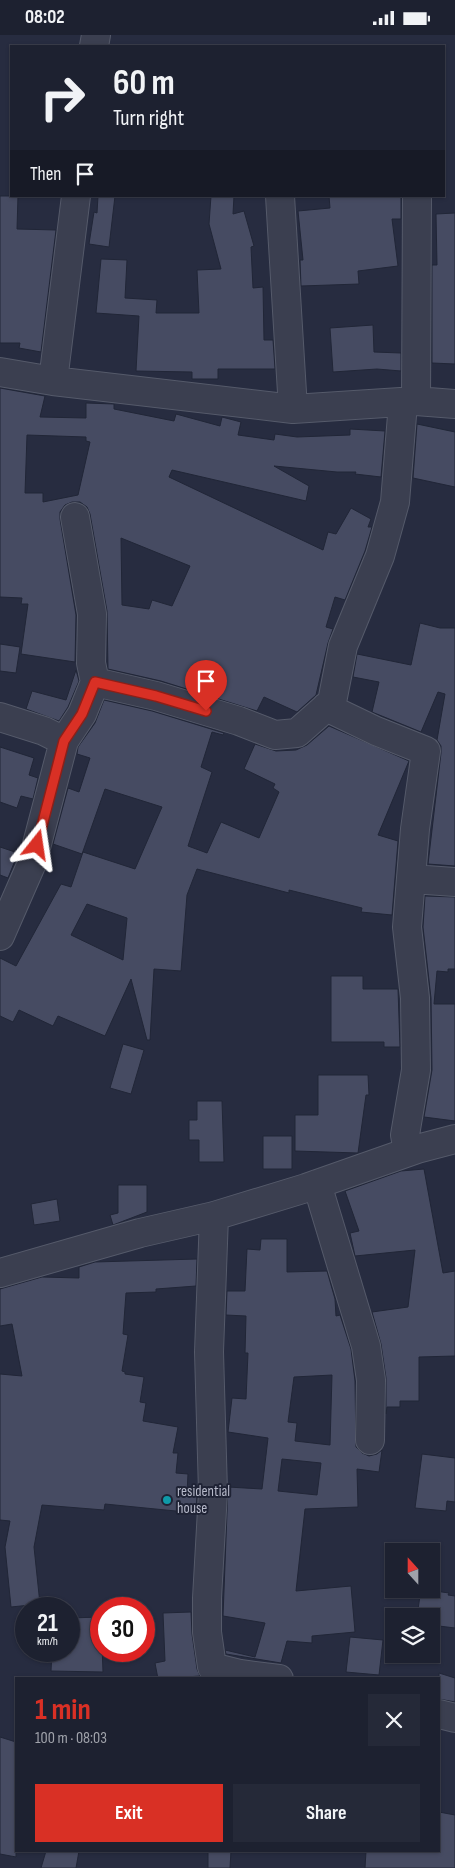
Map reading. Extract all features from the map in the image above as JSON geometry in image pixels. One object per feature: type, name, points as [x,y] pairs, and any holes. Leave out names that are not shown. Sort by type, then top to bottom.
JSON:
[{"type":"street","points":[[53,381],[76,197]]},
{"type":"street","points":[[280,197],[293,409]]},
{"type":"street","points":[[95,682],[156,696],[239,721],[275,735],[297,733],[332,701],[343,646],[380,556],[395,502],[409,402],[417,197]]},
{"type":"street","points":[[0,372],[53,381],[293,409],[409,402],[455,404]]},
{"type":"street","points":[[0,936],[32,863],[64,741],[82,714],[95,682],[90,663],[92,614],[75,517]]},
{"type":"street","points":[[326,707],[376,731],[426,751],[415,829],[407,927],[415,998],[416,1070],[404,1135],[408,1152]]},
{"type":"street","points":[[0,717],[44,731],[64,741]]},
{"type":"street","points":[[412,879],[455,882]]},
{"type":"street","points":[[0,1273],[140,1233],[214,1215],[318,1184],[408,1152],[455,1139]]},
{"type":"street","points":[[318,1184],[366,1346],[372,1380],[370,1440]]},
{"type":"street","points":[[214,1215],[209,1352],[214,1492],[207,1632],[212,1667],[240,1674],[263,1677]]},
{"type":"street","points":[[440,1714],[455,1718]]},
{"type":"building","points":[[0,196],[10,196],[18,197],[17,229],[56,230],[41,352],[19,348],[20,343],[0,343]]},
{"type":"building","points":[[98,197],[115,197],[109,247],[89,244],[94,212],[97,213]]},
{"type":"building","points":[[211,197],[234,197],[233,214],[244,211],[254,246],[251,247],[253,288],[263,287],[264,340],[273,340],[275,369],[218,369],[218,379],[192,379],[192,372],[136,371],[139,316],[96,313],[101,259],[127,260],[125,298],[157,300],[156,313],[199,313],[197,270],[221,269],[209,224]]},
{"type":"building","points":[[329,197],[401,197],[401,219],[392,219],[398,266],[358,271],[359,284],[301,286],[300,260],[303,260],[298,211],[330,208]]},
{"type":"building","points":[[455,213],[455,364],[432,363],[432,265],[437,265],[436,214]]},
{"type":"building","points":[[373,325],[374,352],[401,353],[401,371],[377,369],[333,372],[330,328]]},
{"type":"building","points":[[0,388],[45,396],[40,417],[86,418],[86,403],[114,404],[114,409],[174,421],[176,414],[220,426],[222,417],[241,422],[238,435],[274,440],[275,434],[297,437],[350,435],[350,429],[385,431],[381,477],[355,474],[356,472],[274,466],[309,486],[306,501],[172,470],[169,477],[323,550],[328,532],[336,534],[351,508],[371,519],[368,527],[372,527],[365,551],[345,600],[335,597],[326,627],[333,629],[316,695],[297,712],[264,697],[257,711],[161,681],[108,669],[107,611],[90,514],[87,507],[80,502],[72,502],[65,505],[60,512],[76,615],[75,662],[21,654],[28,604],[21,604],[22,598],[0,597]],"holes":[[[27,435],[86,437],[86,441],[90,442],[78,495],[43,502],[43,493],[25,493]],[[121,538],[190,566],[172,606],[152,600],[149,609],[122,605]]]},
{"type":"building","points":[[417,424],[455,432],[455,487],[413,478]]},
{"type":"building","points":[[420,623],[440,628],[455,628],[455,866],[428,864],[441,753],[441,746],[437,740],[445,694],[438,692],[421,732],[372,712],[379,682],[353,677],[357,654],[411,665]]},
{"type":"building","points":[[0,644],[20,647],[16,673],[0,671]]},
{"type":"building","points":[[76,670],[79,681],[68,707],[59,721],[26,709],[32,691],[66,700]]},
{"type":"building","points":[[104,700],[152,711],[224,733],[223,735],[212,732],[201,767],[212,772],[188,846],[207,853],[221,822],[259,838],[279,792],[273,788],[275,784],[244,769],[255,744],[276,751],[296,750],[307,745],[329,726],[409,761],[378,835],[398,841],[392,915],[361,912],[362,908],[289,890],[289,893],[197,869],[187,895],[181,971],[154,969],[150,1040],[147,1040],[131,979],[105,1036],[58,1016],[53,1026],[19,1010],[13,1022],[0,1016],[0,958],[16,966],[61,884],[71,887],[83,852],[135,869],[162,807],[105,789],[82,854],[53,844],[68,788],[79,792],[90,758],[77,754],[78,747],[95,723]],"holes":[[[87,904],[127,918],[123,960],[71,935]]]},
{"type":"building","points":[[0,747],[34,758],[29,775],[38,778],[33,799],[21,796],[17,808],[0,802]]},
{"type":"building","points":[[0,847],[18,853],[8,878],[0,875]]},
{"type":"building","points":[[425,896],[455,897],[455,969],[448,969],[448,972],[437,971],[434,1004],[455,1004],[455,1121],[424,1117],[432,1070],[431,998],[423,927]]},
{"type":"building","points":[[331,976],[363,976],[363,989],[398,989],[400,1047],[384,1047],[384,1042],[331,1042]]},
{"type":"building","points":[[123,1044],[144,1050],[131,1094],[110,1088]]},
{"type":"building","points":[[318,1075],[368,1075],[369,1095],[366,1095],[358,1153],[295,1151],[295,1115],[318,1115]]},
{"type":"building","points":[[197,1101],[222,1101],[224,1162],[199,1162],[199,1140],[189,1140],[189,1120],[197,1120]]},
{"type":"building","points":[[263,1136],[292,1136],[292,1169],[263,1169]]},
{"type":"building","points":[[424,1169],[443,1273],[455,1271],[455,1356],[419,1357],[419,1401],[400,1401],[400,1407],[387,1407],[386,1414],[386,1378],[381,1344],[372,1312],[408,1307],[415,1250],[355,1256],[350,1233],[359,1231],[345,1191],[401,1171]]},
{"type":"building","points":[[118,1185],[147,1185],[147,1212],[113,1225],[110,1215],[118,1213]]},
{"type":"building","points":[[57,1199],[60,1221],[34,1225],[31,1204]]},
{"type":"building","points":[[261,1239],[287,1239],[287,1272],[327,1271],[335,1299],[336,1316],[340,1315],[351,1349],[355,1381],[356,1447],[362,1453],[369,1456],[377,1454],[382,1450],[379,1472],[357,1469],[358,1507],[305,1509],[296,1591],[351,1586],[355,1632],[312,1636],[312,1643],[287,1641],[281,1663],[226,1654],[225,1650],[255,1657],[265,1623],[223,1616],[228,1487],[262,1489],[268,1438],[228,1432],[232,1398],[246,1399],[248,1353],[245,1353],[246,1316],[226,1315],[227,1291],[245,1291],[247,1249],[260,1250]],"holes":[[[332,1375],[330,1445],[295,1441],[297,1423],[288,1422],[294,1377]],[[282,1459],[321,1463],[317,1495],[278,1491]]]},
{"type":"building","points":[[197,1259],[196,1286],[156,1289],[156,1292],[126,1293],[123,1334],[128,1335],[122,1371],[125,1374],[144,1377],[140,1402],[146,1403],[143,1421],[178,1427],[173,1453],[178,1453],[176,1473],[188,1474],[187,1493],[197,1494],[196,1513],[105,1504],[104,1510],[42,1505],[34,1547],[39,1597],[15,1597],[15,1607],[11,1607],[5,1547],[10,1521],[0,1520],[0,1374],[22,1376],[12,1324],[0,1326],[0,1289],[42,1277],[79,1278],[79,1267],[95,1262]]},
{"type":"building","points":[[422,1454],[455,1458],[455,1502],[447,1501],[446,1511],[415,1508]]},
{"type":"building","points":[[440,1592],[455,1596],[455,1628],[440,1626],[440,1608],[418,1608],[420,1598],[440,1598]]},
{"type":"building","points":[[191,1612],[192,1634],[197,1669],[200,1676],[158,1677],[155,1663],[165,1661],[163,1613]]},
{"type":"building","points":[[90,1617],[90,1662],[103,1662],[103,1672],[51,1671],[51,1662],[80,1662],[80,1618]]},
{"type":"building","points":[[350,1637],[383,1640],[379,1675],[346,1672]]},
{"type":"building","points":[[439,1673],[455,1678],[455,1702],[440,1699]]},
{"type":"building","points":[[0,1737],[15,1742],[16,1857],[0,1854]]},
{"type":"building","points":[[440,1812],[455,1815],[455,1868],[365,1868],[366,1852],[440,1852]]},
{"type":"building","points":[[46,1852],[79,1852],[76,1868],[41,1868]]},
{"type":"building","points":[[208,1852],[231,1852],[230,1868],[208,1868]]},
{"type":"place","name":"residential house","points":[[167,1500]]},
{"type":"route","points":[[37,845],[64,741],[82,714],[95,682],[156,696],[206,711]]}]
